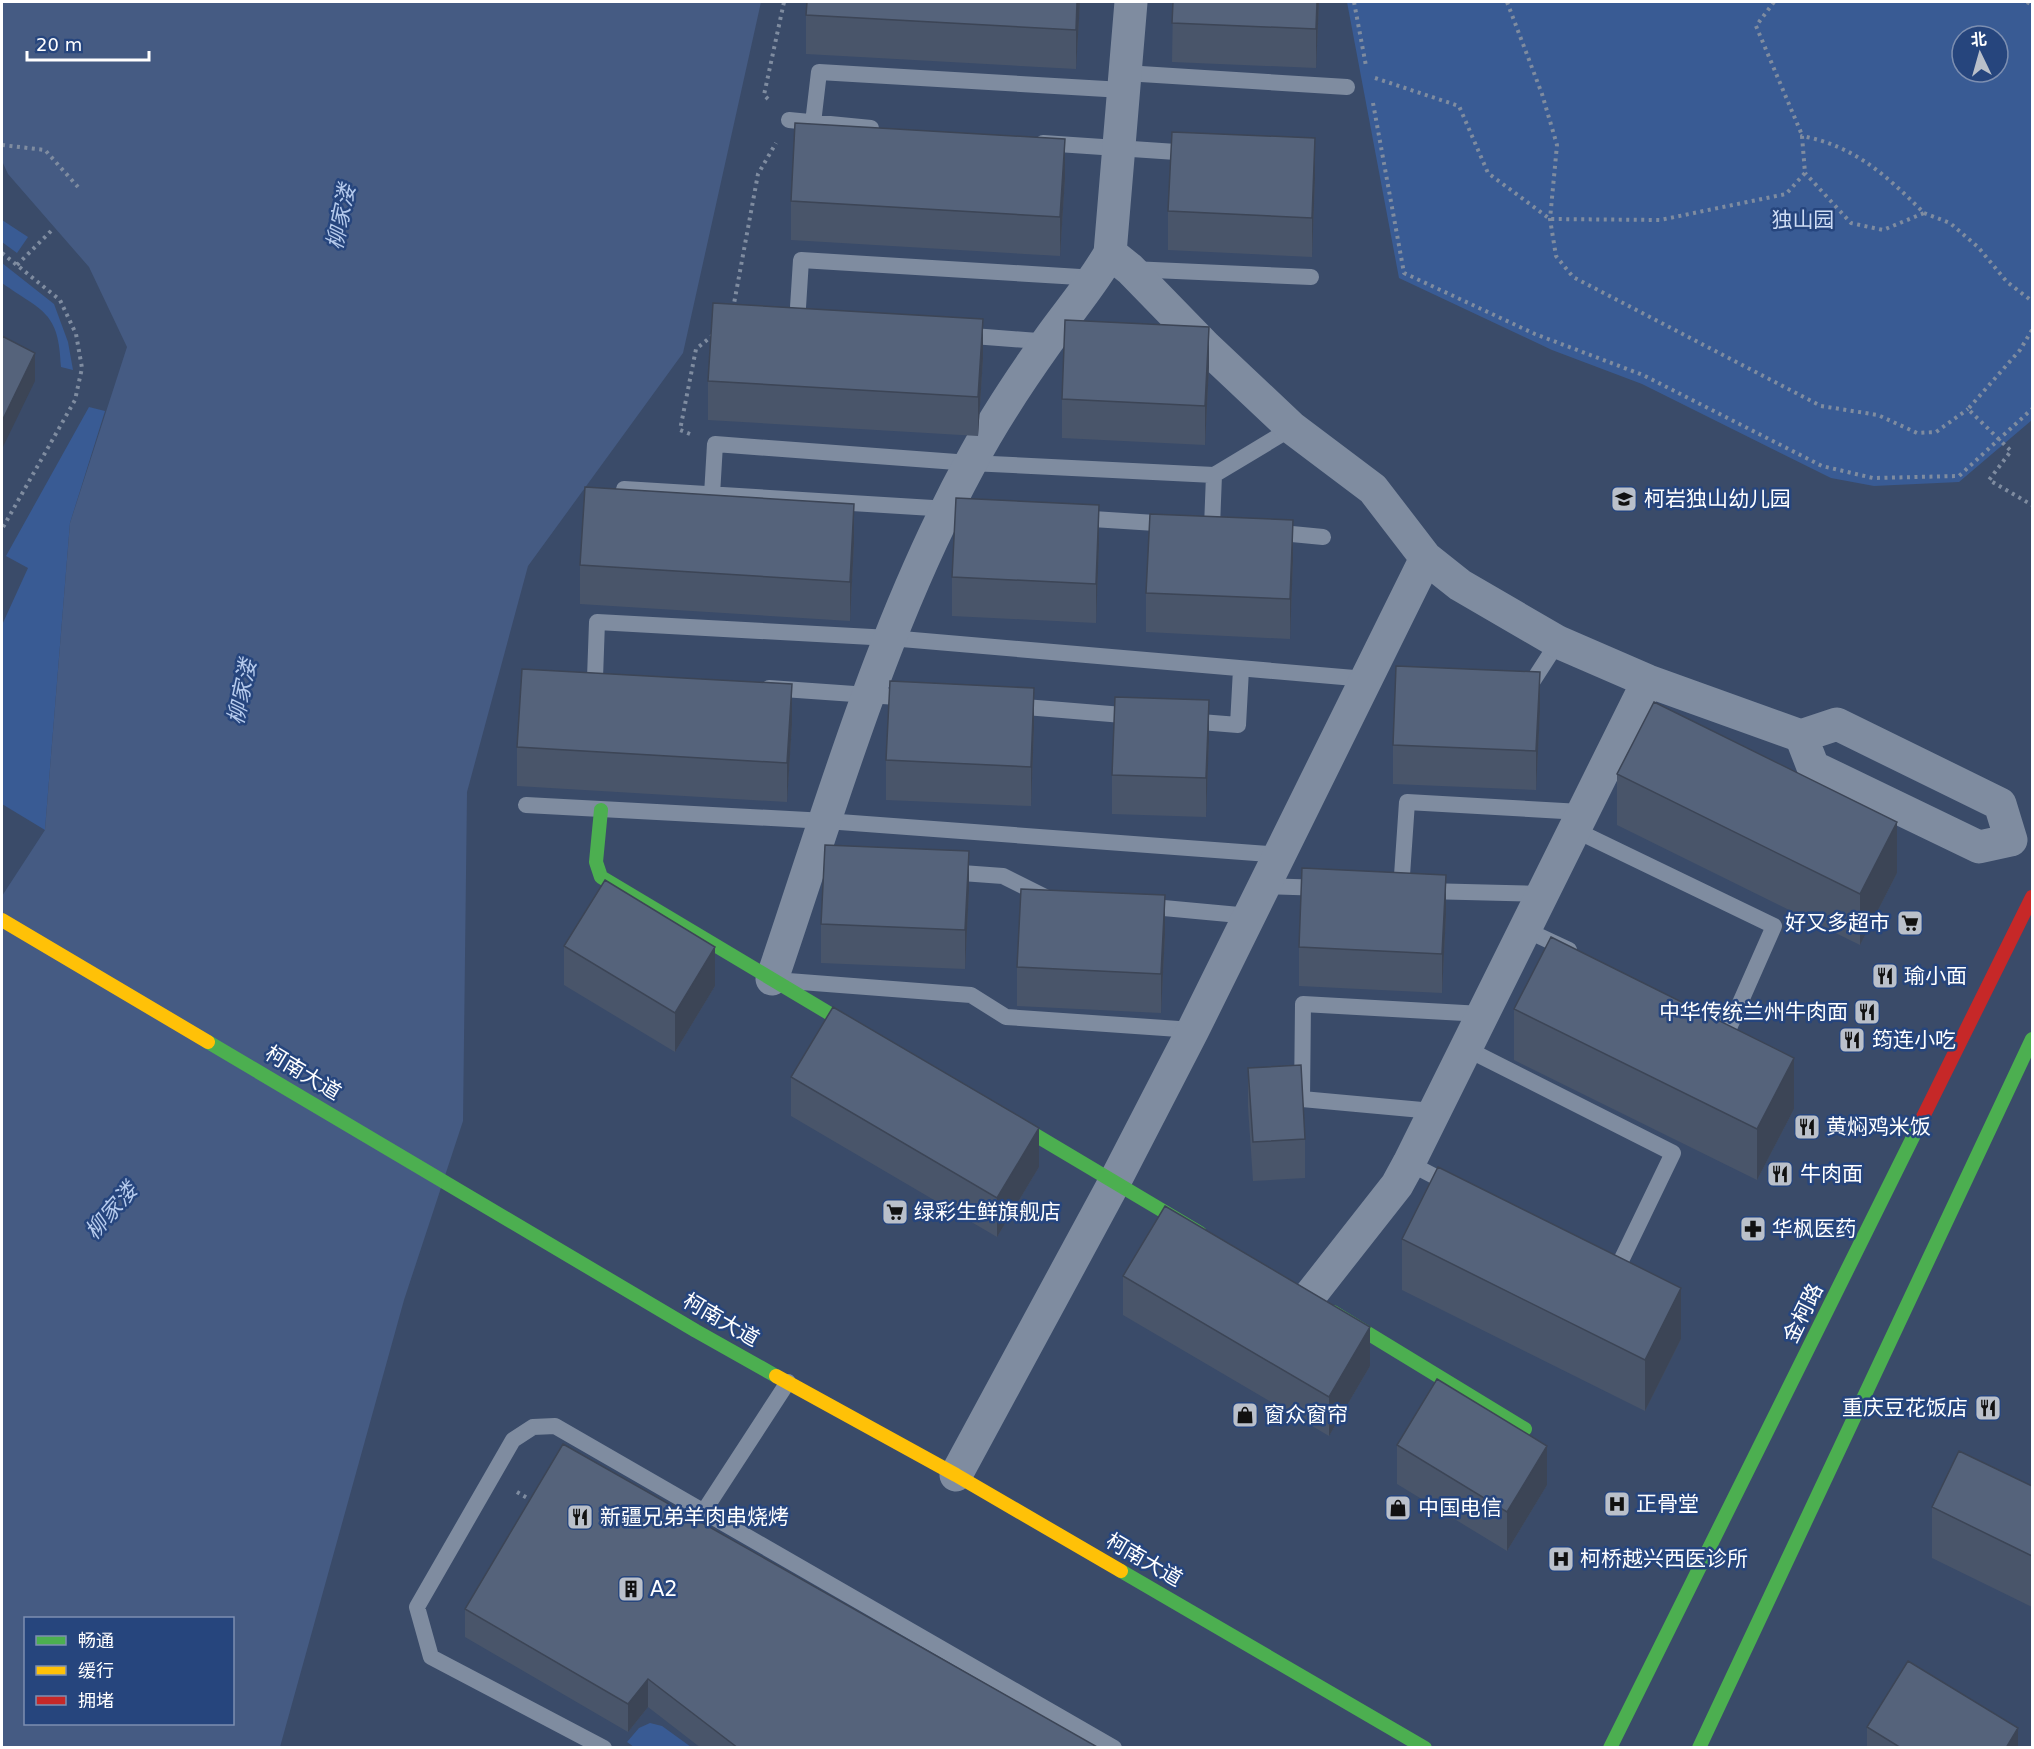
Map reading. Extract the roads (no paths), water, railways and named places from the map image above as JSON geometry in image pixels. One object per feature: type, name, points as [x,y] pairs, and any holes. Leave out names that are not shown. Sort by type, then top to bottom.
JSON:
[{"type":"main road","points":[[601,810],[596,862],[600,877],[883,1045]]},
{"type":"main road","name":"金柯路","points":[[1610,1748],[2032,897]]},
{"type":"main road","name":"柯南大道","points":[[2,920],[696,1331],[956,1475],[1425,1748]]},
{"type":"main road","points":[[1699,1748],[2032,1038]]},
{"type":"main road","points":[[983,1105],[1217,1243]]},
{"type":"main road","points":[[1304,1294],[1526,1429]]},
{"type":"street","points":[[772,980],[818,863],[826,821],[868,694],[890,638],[959,510],[970,463],[1112,267],[1131,2]]},
{"type":"street","points":[[1112,267],[1194,345],[1292,428],[1373,489],[1426,558],[1460,585],[1558,642],[1648,681],[1801,736],[1838,724],[2000,804],[2022,846],[1979,847],[1813,767],[1801,736]]},
{"type":"street","points":[[956,1475],[1114,1183],[1193,1030],[1426,558]]},
{"type":"street","points":[[1304,1294],[1396,1185],[1409,1163],[1648,681]]},
{"type":"lane","points":[[813,123],[819,72],[1347,87]]},
{"type":"lane","points":[[789,120],[884,129]]},
{"type":"lane","points":[[1026,142],[1120,150],[1202,153]]},
{"type":"lane","points":[[731,320],[803,324],[801,260],[1112,267],[1311,277]]},
{"type":"lane","points":[[940,334],[1059,342]]},
{"type":"lane","points":[[712,495],[715,444],[970,463],[1214,475],[1292,428]]},
{"type":"lane","points":[[1200,526],[1214,475]]},
{"type":"lane","points":[[624,489],[959,510]]},
{"type":"lane","points":[[1062,517],[1234,529]]},
{"type":"lane","points":[[1256,531],[1323,537]]},
{"type":"lane","points":[[574,676],[601,678],[597,622],[890,638],[1366,680]]},
{"type":"lane","points":[[1506,685],[1529,687],[1558,642]]},
{"type":"lane","points":[[999,705],[1238,725],[1241,669]]},
{"type":"lane","points":[[749,687],[928,699]]},
{"type":"lane","points":[[1541,894],[1395,890],[1407,802],[1577,821],[1774,926],[1729,1028],[1696,1012]]},
{"type":"lane","points":[[526,805],[826,821],[1281,855]]},
{"type":"lane","points":[[931,871],[1003,876],[1040,897],[1064,899]]},
{"type":"lane","points":[[1266,886],[1345,888]]},
{"type":"lane","points":[[1122,904],[1250,916]]},
{"type":"lane","points":[[1524,928],[1589,960]]},
{"type":"lane","points":[[772,980],[971,995],[1006,1017],[1193,1030]]},
{"type":"lane","points":[[1433,1111],[1302,1099],[1303,1004],[1482,1014]]},
{"type":"lane","points":[[1465,1048],[1673,1153],[1617,1269],[1596,1258]]},
{"type":"lane","points":[[1409,1163],[1471,1195]]},
{"type":"lane","points":[[704,1511],[788,1382]]},
{"type":"lane","points":[[604,1748],[430,1657],[417,1607],[513,1440],[533,1427],[555,1426],[1114,1748]]},
{"type":"water","name":"柳家溇","points":[[2,2],[761,2],[683,353],[528,566],[467,792],[463,1121],[404,1300],[280,1747],[2,1748],[2,896],[45,830],[70,523],[127,347],[89,267],[8,174],[2,161]]},
{"type":"place","name":"柯岩独山幼儿园","points":[[1624,499]]},
{"type":"place","name":"好又多超市","points":[[1910,923]]},
{"type":"place","name":"瑜小面","points":[[1885,976]]},
{"type":"place","name":"中华传统兰州牛肉面","points":[[1867,1012]]},
{"type":"place","name":"筠连小吃","points":[[1852,1040]]},
{"type":"place","name":"黄焖鸡米饭","points":[[1807,1127]]},
{"type":"place","name":"牛肉面","points":[[1780,1174]]},
{"type":"place","name":"绿彩生鲜旗舰店","points":[[895,1212]]},
{"type":"place","name":"华枫医药","points":[[1753,1229]]},
{"type":"place","name":"重庆豆花饭店","points":[[1988,1408]]},
{"type":"place","name":"窗众窗帘","points":[[1245,1415]]},
{"type":"place","name":"正骨堂","points":[[1617,1504]]},
{"type":"place","name":"中国电信","points":[[1398,1508]]},
{"type":"place","name":"新疆兄弟羊肉串烧烤","points":[[580,1517]]},
{"type":"place","name":"柯桥越兴西医诊所","points":[[1561,1559]]},
{"type":"place","name":"A2","points":[[631,1589]]},
{"type":"park label","name":"独山园","points":[[1803,220]]}]
